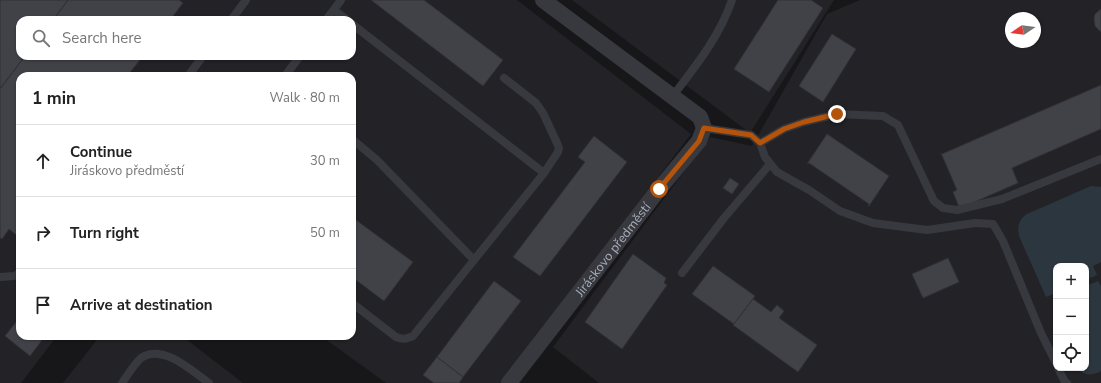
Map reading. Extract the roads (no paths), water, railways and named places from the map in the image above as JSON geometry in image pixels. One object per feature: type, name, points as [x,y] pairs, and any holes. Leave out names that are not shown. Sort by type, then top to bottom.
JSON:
[{"type":"street","points":[[543,0],[700,117],[704,128]]},
{"type":"street","name":"Jiráskovo předměstí","points":[[509,383],[659,189],[699,141],[704,128]]},
{"type":"lane","points":[[234,16],[246,0]]},
{"type":"lane","points":[[329,16],[341,0]]},
{"type":"lane","points":[[672,97],[695,68],[726,19],[732,0]]},
{"type":"lane","points":[[334,10],[342,16]]},
{"type":"lane","points":[[356,27],[544,173]]},
{"type":"lane","points":[[191,72],[200,60]]},
{"type":"lane","points":[[288,72],[297,60]]},
{"type":"lane","points":[[356,306],[396,337],[407,339],[413,336],[544,173],[558,152],[559,148],[557,143],[543,113],[536,103],[504,78]]},
{"type":"lane","points":[[760,143],[791,126],[837,114],[883,116],[898,125],[934,201],[943,208],[957,210],[1002,199],[1101,159]]},
{"type":"lane","points":[[704,128],[751,135],[760,143],[770,164],[777,172],[809,190],[840,211],[873,223],[927,230],[975,223],[993,224],[1003,241],[1041,333],[1053,357]]},
{"type":"lane","points":[[356,142],[377,160],[474,260]]},
{"type":"lane","points":[[682,273],[724,218],[770,164]]},
{"type":"lane","points":[[0,277],[16,275]]},
{"type":"lane","points":[[122,383],[141,359],[154,353],[176,358],[209,383]]},
{"type":"lane","points":[[1060,371],[1067,383]]}]
